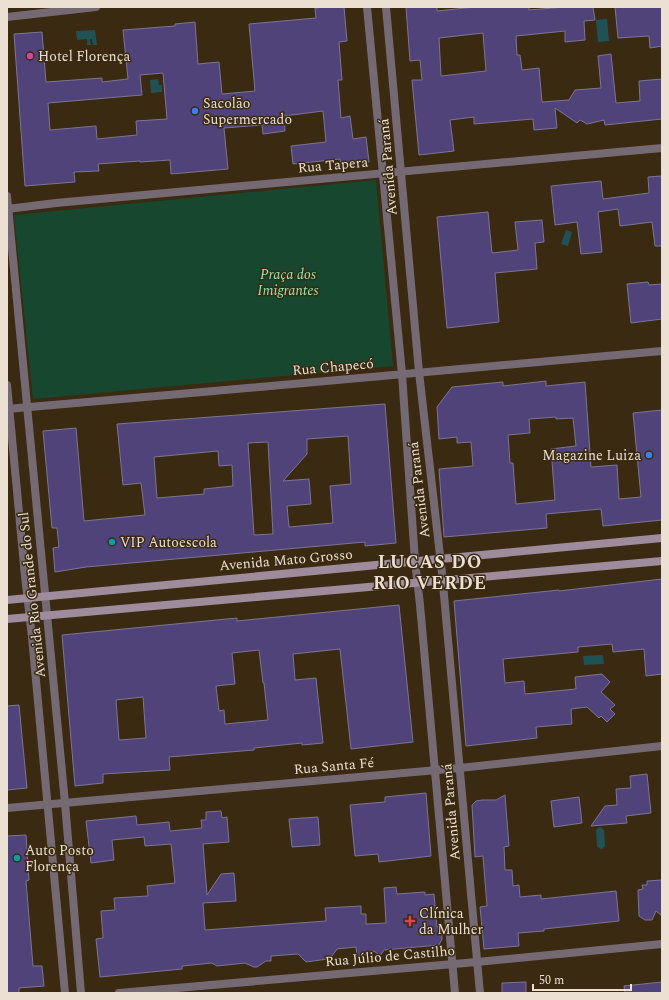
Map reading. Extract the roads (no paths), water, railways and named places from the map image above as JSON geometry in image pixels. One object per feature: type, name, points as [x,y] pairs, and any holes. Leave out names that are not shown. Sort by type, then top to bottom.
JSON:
[{"type":"main road","name":"Avenida Mato Grosso","points":[[7,600],[662,538]]},
{"type":"main road","points":[[7,619],[662,561]]},
{"type":"street","points":[[7,17],[96,7]]},
{"type":"street","name":"Avenida Paraná","points":[[367,7],[402,374],[415,561],[455,993]]},
{"type":"street","name":"Avenida Paraná","points":[[386,7],[419,372],[440,558],[480,993]]},
{"type":"street","name":"Rua Tapera","points":[[8,209],[56,202],[662,148]]},
{"type":"street","name":"Avenida Rio Grande do Sul","points":[[7,196],[26,407],[46,596],[81,993]]},
{"type":"street","name":"Rua Chapecó","points":[[8,409],[662,351]]},
{"type":"street","name":"Avenida Rio Grande do Sul","points":[[7,385],[8,409],[24,576],[30,617],[65,993]]},
{"type":"street","name":"Rua Santa Fé","points":[[7,808],[460,768],[662,746]]},
{"type":"street","name":"Rua Júlio de Castilho","points":[[119,993],[478,962],[662,944]]},
{"type":"water","points":[[607,19],[609,41],[598,42],[596,20]]},
{"type":"water","points":[[95,30],[97,45],[93,45],[92,39],[90,39],[91,45],[87,45],[87,39],[77,40],[76,31]]},
{"type":"water","points":[[158,79],[159,85],[162,85],[162,92],[151,93],[150,80]]},
{"type":"water","points":[[566,230],[572,232],[568,246],[561,244]]},
{"type":"water","points":[[603,655],[604,664],[584,665],[583,656]]},
{"type":"water","points":[[600,827],[604,830],[605,846],[602,849],[597,847],[596,831]]},
{"type":"place","name":"Hotel Florença","points":[[30,56]]},
{"type":"place","name":"Sacolão Supermercado","points":[[195,111]]},
{"type":"place","name":"Magazine Luiza","points":[[649,455]]},
{"type":"place","name":"VIP Autoescola","points":[[112,542]]},
{"type":"place","name":"Auto Posto Florença","points":[[17,858]]},
{"type":"place","name":"Clínica da Mulher","points":[[410,921]]},
{"type":"district","name":"LUCAS DO RIO VERDE","points":[[430,572]]},
{"type":"park label","name":"Praça dos Imigrantes","points":[[288,282]]}]
